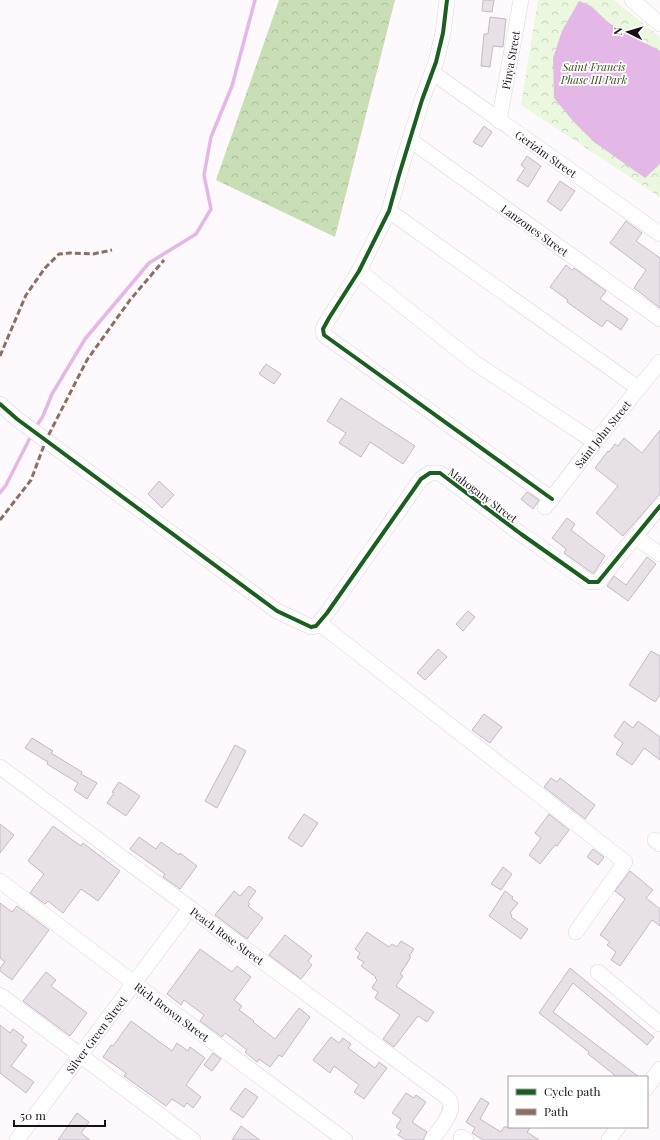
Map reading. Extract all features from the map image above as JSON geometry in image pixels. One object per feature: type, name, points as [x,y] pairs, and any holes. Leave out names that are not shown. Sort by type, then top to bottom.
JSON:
[{"type":"street","points":[[447,0],[443,33],[433,73],[422,100],[398,175],[389,211],[359,271],[475,363],[595,442]]},
{"type":"street","name":"Pinya Street","points":[[499,120],[521,0]]},
{"type":"street","points":[[632,0],[660,24]]},
{"type":"street","name":"Gerizim Street","points":[[433,73],[660,234]]},
{"type":"street","name":"Lanzones Street","points":[[410,140],[660,319]]},
{"type":"street","points":[[389,211],[638,388]]},
{"type":"street","name":"Saint John Street","points":[[359,271],[328,318],[323,329],[324,335],[548,503],[660,362]]},
{"type":"street","points":[[0,404],[17,419],[277,611],[307,626],[314,627],[319,623],[625,862],[576,932]]},
{"type":"street","name":"Mahogany Street","points":[[319,623],[421,478],[430,473],[440,473],[521,534],[589,582],[598,582],[660,506]]},
{"type":"street","points":[[635,537],[660,554]]},
{"type":"street","name":"Peach Rose Street","points":[[0,767],[448,1098],[451,1102],[449,1116],[432,1140]]},
{"type":"street","name":"Rich Brown Street","points":[[0,881],[345,1140]]},
{"type":"street","name":"Silver Green Street","points":[[17,1140],[190,908]]},
{"type":"street","points":[[598,972],[660,1024]]},
{"type":"street","points":[[0,995],[193,1140]]},
{"type":"street","points":[[648,1086],[660,1069]]},
{"type":"street","points":[[609,1140],[617,1128]]},
{"type":"green space","points":[[279,0],[395,0],[335,237],[216,180]]},
{"type":"green space","name":"Saint Francis Phase III Park","points":[[538,0],[614,0],[660,37],[660,197],[521,105]]},
{"type":"shaded area","name":"Saint Francis Phase III Park","points":[[579,1],[591,6],[609,23],[660,51],[660,164],[645,178],[594,142],[573,121],[554,98],[553,58],[562,31]]},
{"type":"building","points":[[483,0],[494,0],[492,12],[482,11]]},
{"type":"building","points":[[490,17],[506,19],[503,47],[493,46],[490,67],[481,66],[484,34],[488,34]]},
{"type":"building","points":[[484,126],[492,132],[482,147],[473,142]]},
{"type":"building","points":[[527,156],[541,166],[528,187],[517,180],[525,168],[521,165]]},
{"type":"building","points":[[560,181],[575,191],[561,211],[547,201]]},
{"type":"building","points":[[626,221],[642,233],[636,241],[660,258],[660,308],[634,288],[646,270],[610,243]]},
{"type":"building","points":[[566,265],[572,270],[574,268],[606,291],[600,299],[628,319],[621,330],[607,320],[602,327],[567,302],[568,300],[550,287]]},
{"type":"building","points":[[266,364],[281,374],[274,384],[259,374]]},
{"type":"building","points":[[341,398],[415,446],[403,464],[370,442],[361,457],[339,443],[346,433],[327,421]]},
{"type":"building","points":[[660,430],[660,494],[623,536],[596,513],[618,486],[595,468],[608,451],[609,452],[615,444],[618,446],[624,438],[642,453]]},
{"type":"building","points":[[159,481],[174,495],[162,508],[148,494]]},
{"type":"building","points":[[527,492],[539,500],[533,509],[521,499]]},
{"type":"building","points":[[567,518],[575,524],[571,530],[605,556],[594,573],[564,553],[566,549],[552,538]]},
{"type":"building","points":[[647,557],[656,564],[628,601],[607,586],[614,576],[626,585]]},
{"type":"building","points":[[468,611],[475,617],[463,631],[456,624]]},
{"type":"building","points":[[438,649],[447,657],[425,680],[417,673]]},
{"type":"building","points":[[651,651],[660,656],[660,695],[655,702],[629,685]]},
{"type":"building","points":[[484,714],[502,727],[490,743],[472,730]]},
{"type":"building","points":[[624,721],[633,728],[638,721],[660,737],[660,760],[644,748],[632,765],[616,754],[623,743],[614,736]]},
{"type":"building","points":[[32,738],[53,751],[51,753],[82,772],[81,774],[97,783],[87,799],[74,790],[78,783],[47,764],[48,762],[25,748]]},
{"type":"building","points":[[235,745],[246,751],[217,808],[205,801]]},
{"type":"building","points":[[551,778],[557,782],[560,778],[595,805],[585,819],[544,787]]},
{"type":"building","points":[[119,782],[140,796],[126,816],[107,803]]},
{"type":"building","points":[[304,814],[318,823],[302,847],[288,838]]},
{"type":"building","points":[[549,814],[569,830],[557,846],[555,845],[540,864],[529,855],[541,838],[535,833]]},
{"type":"building","points":[[0,824],[14,835],[0,853]]},
{"type":"building","points":[[53,826],[81,846],[83,843],[120,871],[98,901],[81,889],[63,913],[48,901],[45,904],[30,893],[44,874],[28,861]]},
{"type":"building","points":[[139,837],[156,849],[161,842],[179,855],[180,853],[197,866],[180,889],[163,877],[165,874],[130,849]]},
{"type":"building","points":[[593,849],[604,857],[598,865],[587,857]]},
{"type":"building","points":[[503,867],[512,874],[501,890],[491,884]]},
{"type":"building","points":[[630,871],[653,890],[646,898],[660,909],[660,926],[652,920],[620,966],[611,960],[616,952],[607,945],[610,942],[600,935],[625,899],[615,891]]},
{"type":"building","points":[[249,886],[256,891],[248,902],[250,904],[248,906],[263,918],[247,939],[215,915],[234,891],[240,896]]},
{"type":"building","points":[[505,891],[518,903],[510,913],[512,915],[511,917],[528,929],[521,939],[489,916]]},
{"type":"building","points":[[0,903],[12,912],[17,906],[49,930],[12,980],[0,971],[0,968],[5,962],[0,958]]},
{"type":"building","points":[[367,932],[389,947],[392,944],[397,947],[401,941],[414,949],[409,956],[411,957],[400,974],[403,976],[396,986],[434,1012],[427,1022],[418,1016],[394,1047],[383,1039],[400,1015],[375,998],[378,992],[372,988],[377,980],[375,978],[376,977],[361,966],[364,962],[357,958],[360,953],[355,949]]},
{"type":"building","points":[[285,935],[312,956],[308,961],[312,965],[301,979],[269,955]]},
{"type":"building","points":[[200,949],[232,972],[237,966],[251,977],[234,1000],[242,1006],[239,1010],[275,1039],[299,1008],[310,1017],[282,1057],[279,1055],[270,1067],[259,1059],[257,1062],[245,1052],[247,1050],[225,1033],[222,1037],[200,1021],[204,1015],[184,1000],[181,1005],[167,994]]},
{"type":"building","points":[[570,968],[654,1037],[647,1045],[573,983],[553,1012],[638,1076],[616,1076],[588,1054],[589,1052],[539,1013]]},
{"type":"building","points":[[46,972],[56,980],[51,986],[87,1013],[70,1036],[23,1001]]},
{"type":"building","points":[[131,1021],[172,1051],[177,1043],[188,1051],[190,1047],[205,1058],[186,1085],[201,1097],[193,1108],[187,1103],[184,1107],[172,1099],[166,1106],[124,1076],[126,1073],[103,1057]]},
{"type":"building","points":[[0,1025],[10,1033],[13,1029],[24,1037],[21,1041],[27,1045],[11,1066],[34,1082],[26,1093],[0,1073]]},
{"type":"building","points":[[331,1037],[339,1043],[343,1038],[351,1044],[348,1048],[375,1068],[379,1062],[387,1068],[364,1099],[354,1092],[359,1085],[334,1066],[330,1073],[313,1060]]},
{"type":"building","points":[[213,1053],[221,1059],[212,1071],[204,1065]]},
{"type":"building","points":[[245,1088],[258,1097],[243,1118],[230,1109]]},
{"type":"building","points":[[406,1093],[414,1098],[416,1095],[426,1102],[412,1122],[427,1132],[423,1140],[406,1140],[398,1135],[401,1131],[396,1127],[401,1119],[392,1113]]},
{"type":"building","points":[[481,1098],[489,1103],[480,1119],[501,1132],[504,1127],[530,1128],[527,1132],[539,1140],[483,1140],[472,1133],[475,1128],[466,1122]]},
{"type":"building","points":[[77,1113],[89,1122],[81,1133],[90,1140],[58,1140]]},
{"type":"building","points":[[241,1126],[260,1140],[232,1140]]},
{"type":"waterway","points":[[36,427],[43,416],[52,394],[85,339],[149,263],[196,234],[211,209],[204,175],[211,137],[232,86],[255,0]]},
{"type":"waterway","points":[[0,493],[6,485],[32,434]]},
{"type":"marked path","points":[[0,356],[26,295],[45,268],[59,254],[93,254],[112,250]]},
{"type":"marked path","points":[[0,520],[31,480],[46,440],[87,360],[130,300],[164,260]]},
{"type":"cycle path","points":[[447,0],[443,33],[436,62],[422,100],[389,211],[359,271],[323,329],[324,335],[552,499]]},
{"type":"cycle path","points":[[0,404],[17,419],[277,611],[311,627],[316,626],[327,613],[421,479],[430,473],[440,473],[521,534],[589,582],[598,582],[660,506]]}]
